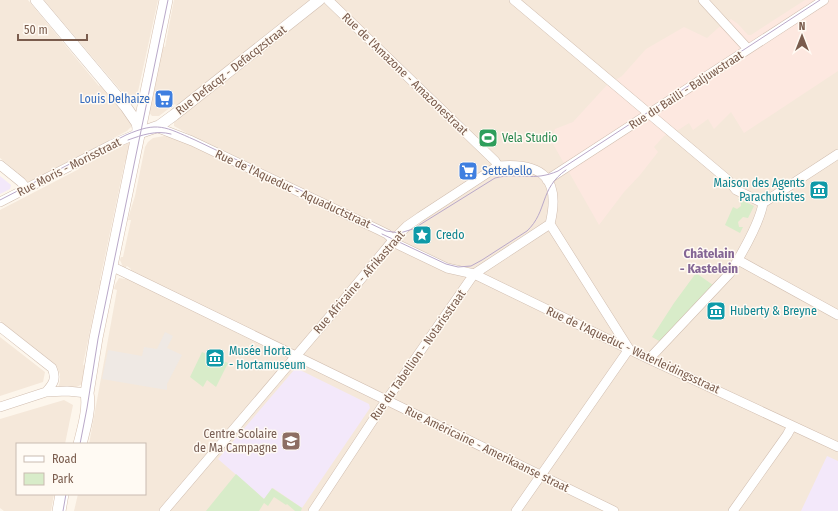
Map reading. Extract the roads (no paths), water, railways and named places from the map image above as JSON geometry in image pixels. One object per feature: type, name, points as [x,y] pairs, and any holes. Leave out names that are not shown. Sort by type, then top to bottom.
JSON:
[{"type":"main road","points":[[73,443],[80,407],[87,393],[92,357],[113,268],[166,0]]},
{"type":"main road","points":[[80,443],[89,400],[87,393]]},
{"type":"main road","points":[[59,511],[62,495]]},
{"type":"main road","points":[[68,511],[71,495]]},
{"type":"street","points":[[36,0],[126,107],[137,123],[139,133]]},
{"type":"street","name":"Rue Defacqz - Defacqzstraat","points":[[139,133],[156,127],[174,115],[319,0]]},
{"type":"street","name":"Rue de l'Amazone - Amazonestraat","points":[[328,0],[495,161],[498,166]]},
{"type":"street","points":[[514,0],[728,180],[736,190],[763,203]]},
{"type":"street","points":[[704,0],[748,49]]},
{"type":"street","name":"Rue du Bailli - Baljuwstraat","points":[[547,180],[824,0]]},
{"type":"street","name":"Rue de l'Aqueduc - Aquaductstraat","points":[[156,127],[192,141],[379,230],[394,239],[399,245],[426,258]]},
{"type":"street","name":"Rue Moris - Morisstraat","points":[[0,202],[110,145],[139,133]]},
{"type":"street","points":[[763,203],[838,154]]},
{"type":"street","points":[[0,165],[26,188]]},
{"type":"street","points":[[498,166],[527,166],[537,170],[547,180],[554,196],[550,224],[629,349],[516,511]]},
{"type":"street","name":"Rue Africaine - Afrikastraat","points":[[164,511],[394,239],[420,217],[498,166]]},
{"type":"street","points":[[649,359],[730,273],[762,212],[763,203]]},
{"type":"street","name":"Rue du Tabellion - Notarisstraat","points":[[313,511],[474,274],[550,224]]},
{"type":"street","name":"Rue de l'Aqueduc - Waterleidingsstraat","points":[[426,258],[447,268],[474,274],[649,359],[838,448]]},
{"type":"street","points":[[738,260],[838,315]]},
{"type":"street","name":"Rue Américaine - Amerikaanse straat","points":[[113,268],[614,511]]},
{"type":"street","points":[[0,327],[52,368],[55,374],[55,381],[46,392]]},
{"type":"street","points":[[0,407],[46,392],[67,390],[87,393]]},
{"type":"street","points":[[733,511],[792,426]]},
{"type":"tram line","points":[[80,443],[98,339],[168,0]]},
{"type":"tram line","points":[[0,200],[126,135],[146,128],[161,127],[195,140],[386,231],[400,233],[413,229],[495,178],[504,176],[541,176],[558,171],[820,0]]},
{"type":"tram line","points":[[128,140],[154,133],[171,134]]},
{"type":"tram line","points":[[382,234],[446,264],[458,267],[471,266],[527,231],[538,216],[551,185],[557,177],[566,170]]},
{"type":"tram line","points":[[63,511],[66,495]]},
{"type":"place","name":"Louis Delhaize","points":[[164,99]]},
{"type":"place","name":"Vela Studio","points":[[488,138]]},
{"type":"place","name":"Settebello","points":[[468,171]]},
{"type":"place","name":"Maison des Agents Parachutistes","points":[[819,190]]},
{"type":"place","name":"Credo","points":[[422,235]]},
{"type":"place","name":"Huberty & Breyne","points":[[716,311]]},
{"type":"place","name":"Musée Horta - Hortamuseum","points":[[215,358]]},
{"type":"place","name":"Centre Scolaire de Ma Campagne","points":[[291,441]]},
{"type":"district","name":"Châtelain - Kastelein","points":[[709,260]]}]
